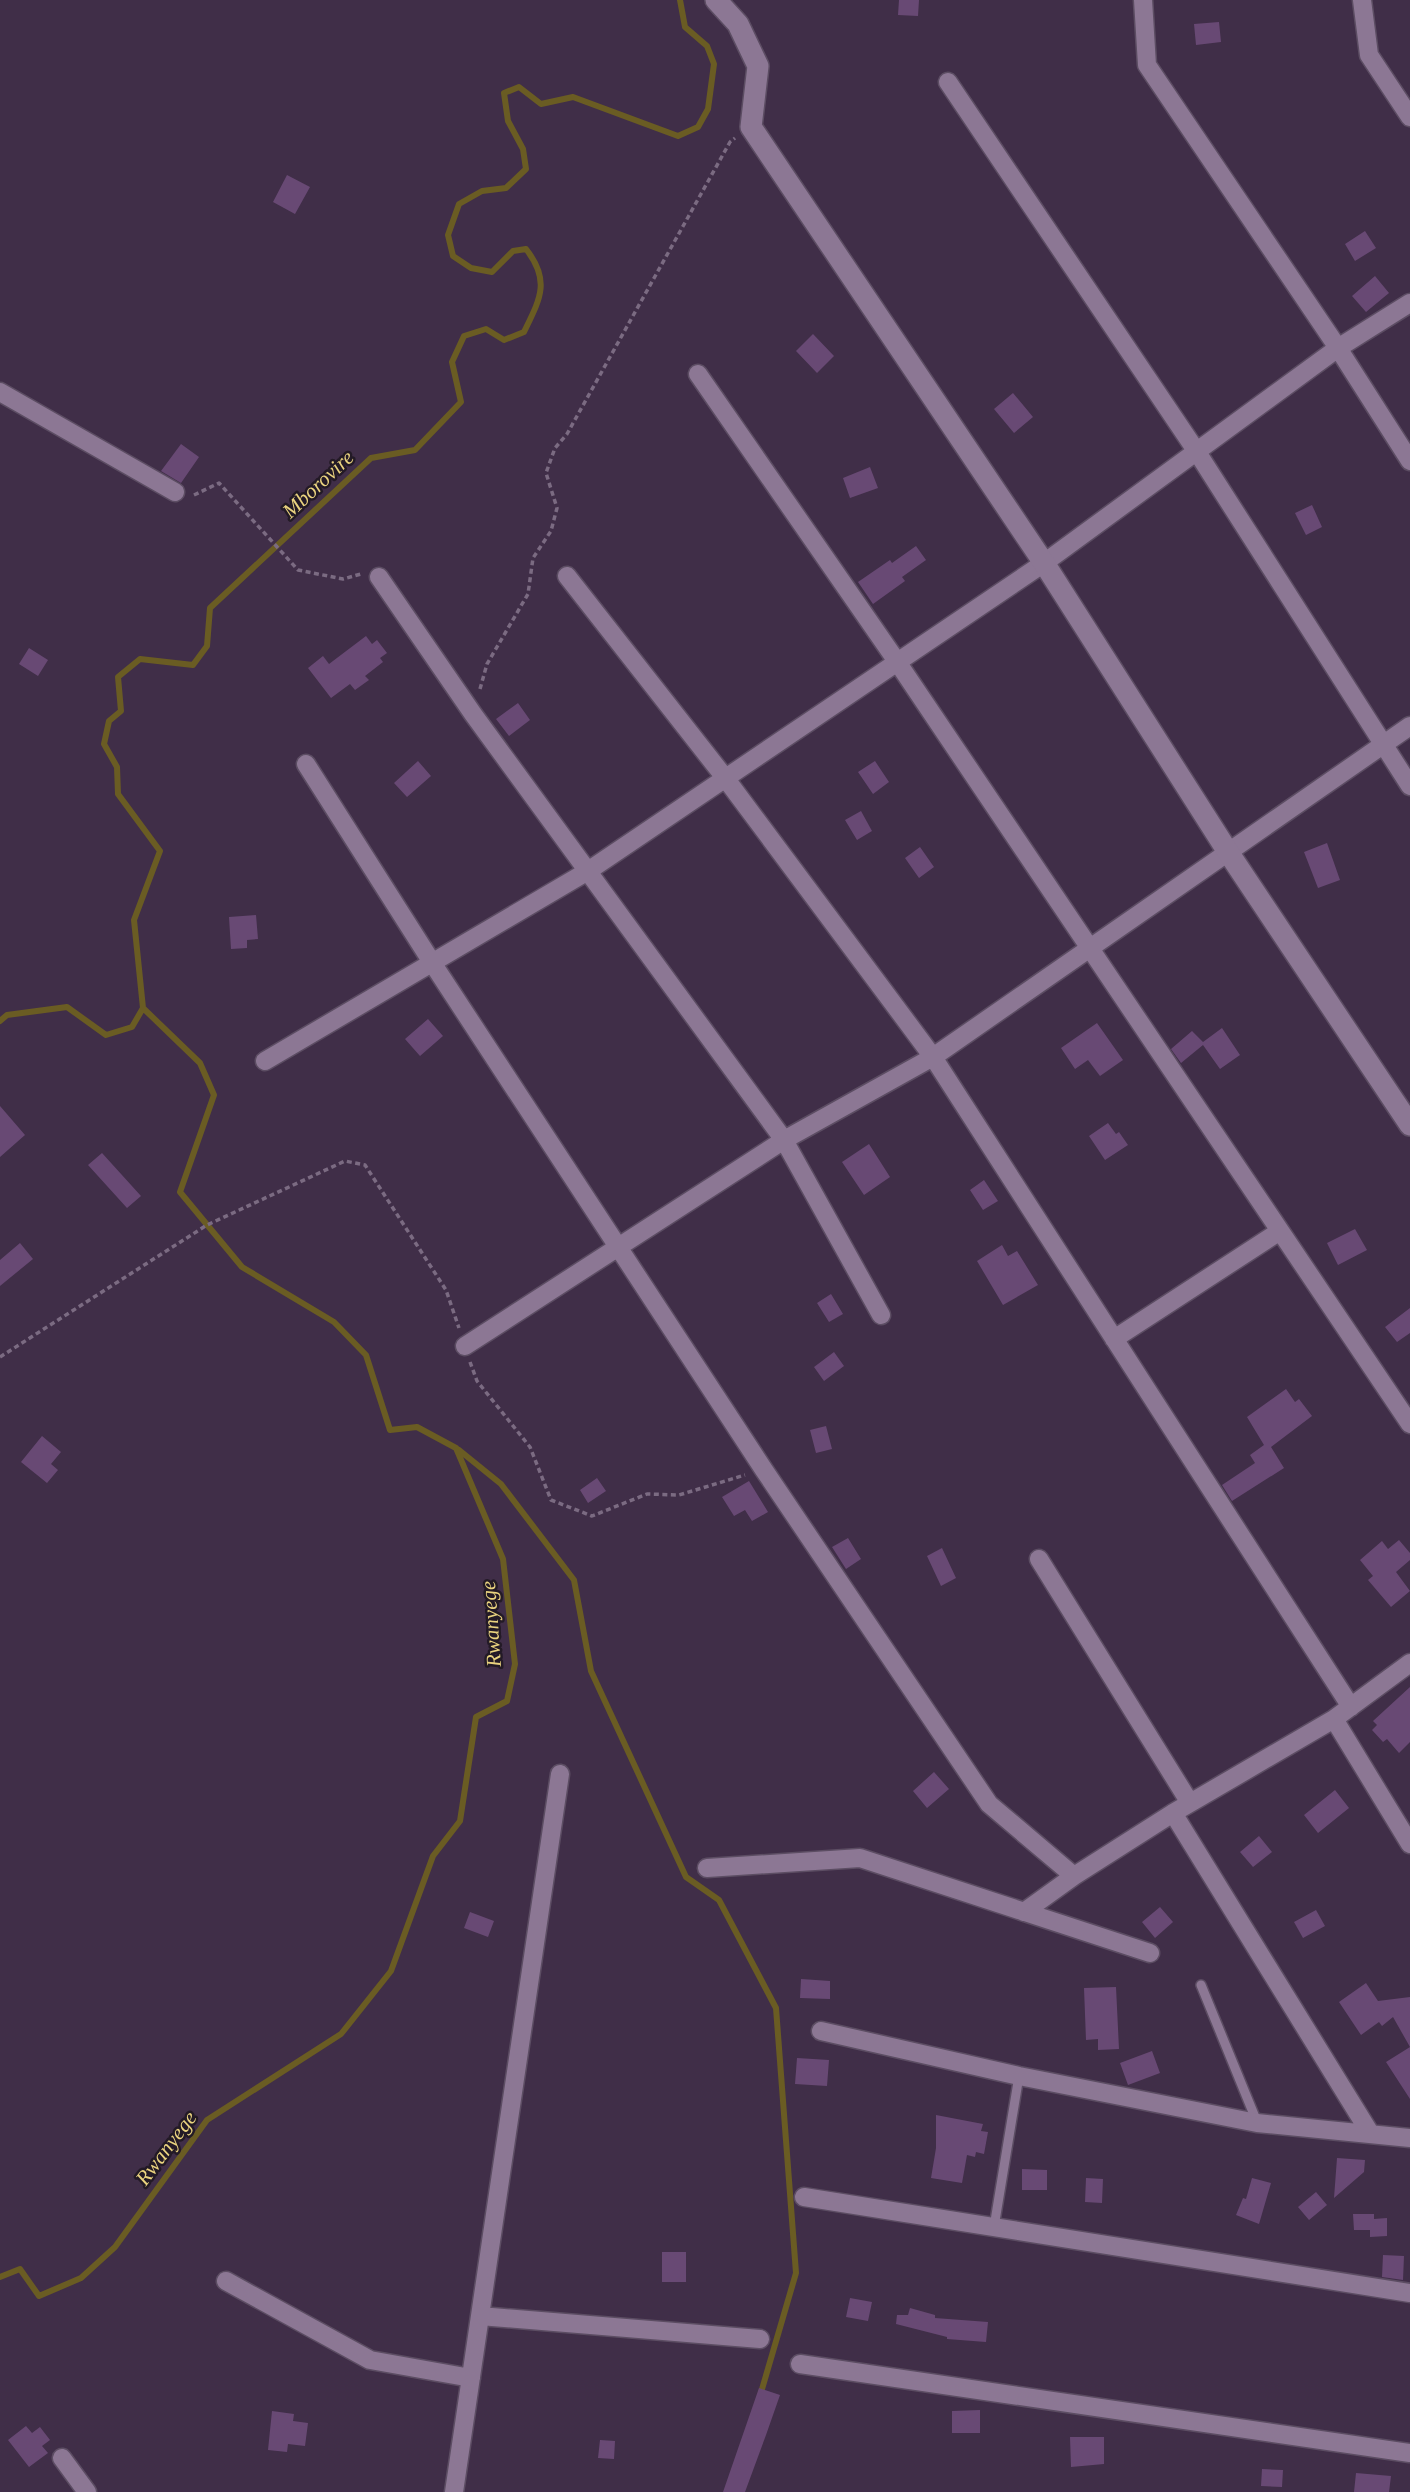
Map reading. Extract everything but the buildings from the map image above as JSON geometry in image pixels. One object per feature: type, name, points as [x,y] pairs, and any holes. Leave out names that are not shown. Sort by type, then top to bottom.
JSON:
[{"type":"street","points":[[716,0],[738,24],[758,66],[751,127],[1044,564],[1228,852],[1410,1125]]},
{"type":"street","points":[[1143,0],[1147,65],[1338,348],[1410,461]]},
{"type":"street","points":[[1363,0],[1369,55],[1410,117]]},
{"type":"street","points":[[948,82],[1197,452],[1410,786]]},
{"type":"street","points":[[265,1061],[588,872],[1044,564],[1338,348],[1410,303]]},
{"type":"street","points":[[698,374],[898,663],[1410,1424]]},
{"type":"street","points":[[0,392],[175,492]]},
{"type":"street","points":[[567,576],[726,779],[933,1057],[1350,1707]]},
{"type":"street","points":[[379,577],[473,714],[784,1140],[881,1315]]},
{"type":"street","points":[[465,1346],[784,1140],[933,1057],[1091,950],[1410,726]]},
{"type":"street","points":[[306,764],[433,964],[764,1470],[989,1804],[1074,1876]]},
{"type":"street","points":[[1114,1339],[1280,1231]]},
{"type":"street","points":[[1039,1559],[1190,1803]]},
{"type":"street","points":[[1024,1912],[1074,1876],[1173,1813],[1334,1719],[1410,1663]]},
{"type":"street","points":[[1334,1719],[1410,1844]]},
{"type":"street","points":[[454,2492],[560,1774]]},
{"type":"street","points":[[1173,1813],[1370,2133]]},
{"type":"street","points":[[707,1868],[860,1858],[1150,1953]]},
{"type":"street","points":[[821,2031],[1019,2076],[1257,2123],[1410,2138]]},
{"type":"street","points":[[804,2197],[1410,2293]]},
{"type":"street","points":[[226,2281],[370,2360],[471,2378]]},
{"type":"street","points":[[480,2316],[760,2339]]},
{"type":"street","points":[[800,2364],[1410,2453]]},
{"type":"street","points":[[62,2458],[87,2492]]},
{"type":"lane","points":[[1201,1984],[1257,2123]]},
{"type":"lane","points":[[994,2227],[1019,2076]]},
{"type":"path","points":[[473,714],[487,664],[528,594],[533,558],[551,531],[557,509],[546,473],[555,448],[567,433],[730,142],[751,127]]},
{"type":"path","points":[[175,492],[188,498],[219,483],[298,570],[343,579],[367,572],[379,577]]},
{"type":"path","points":[[0,1357],[207,1225],[345,1161],[365,1165],[446,1290],[477,1381],[530,1447],[551,1500],[592,1516],[648,1494],[679,1495],[764,1470]]},
{"type":"waterway","name":"Mborovire","points":[[0,1021],[7,1015],[67,1007],[106,1035],[132,1027],[143,1008],[134,920],[160,851],[118,794],[117,767],[104,744],[109,721],[121,711],[118,677],[140,659],[193,665],[207,646],[210,608],[371,458],[415,450],[461,402],[452,362],[464,336],[486,329],[504,340],[524,332],[535,310],[541,281],[534,260],[526,249],[513,251],[492,272],[471,268],[453,256],[448,235],[459,204],[482,191],[506,188],[526,169],[523,149],[508,121],[504,93],[519,87],[541,104],[573,97],[678,136],[698,127],[708,109],[714,64],[707,46],[685,27],[680,0]]},
{"type":"waterway","name":"Rwanyege","points":[[0,2277],[20,2269],[39,2296],[81,2278],[115,2247],[207,2120],[341,2034],[391,1971],[433,1856],[460,1821],[476,1717],[507,1701],[515,1664],[503,1559],[456,1448],[417,1427],[390,1430],[366,1355],[334,1322],[242,1267],[180,1192],[214,1095],[200,1063],[143,1008]]},
{"type":"waterway","points":[[459,1450],[501,1484],[574,1580],[591,1671],[686,1877],[719,1900],[776,2008],[796,2273],[760,2396]]}]
